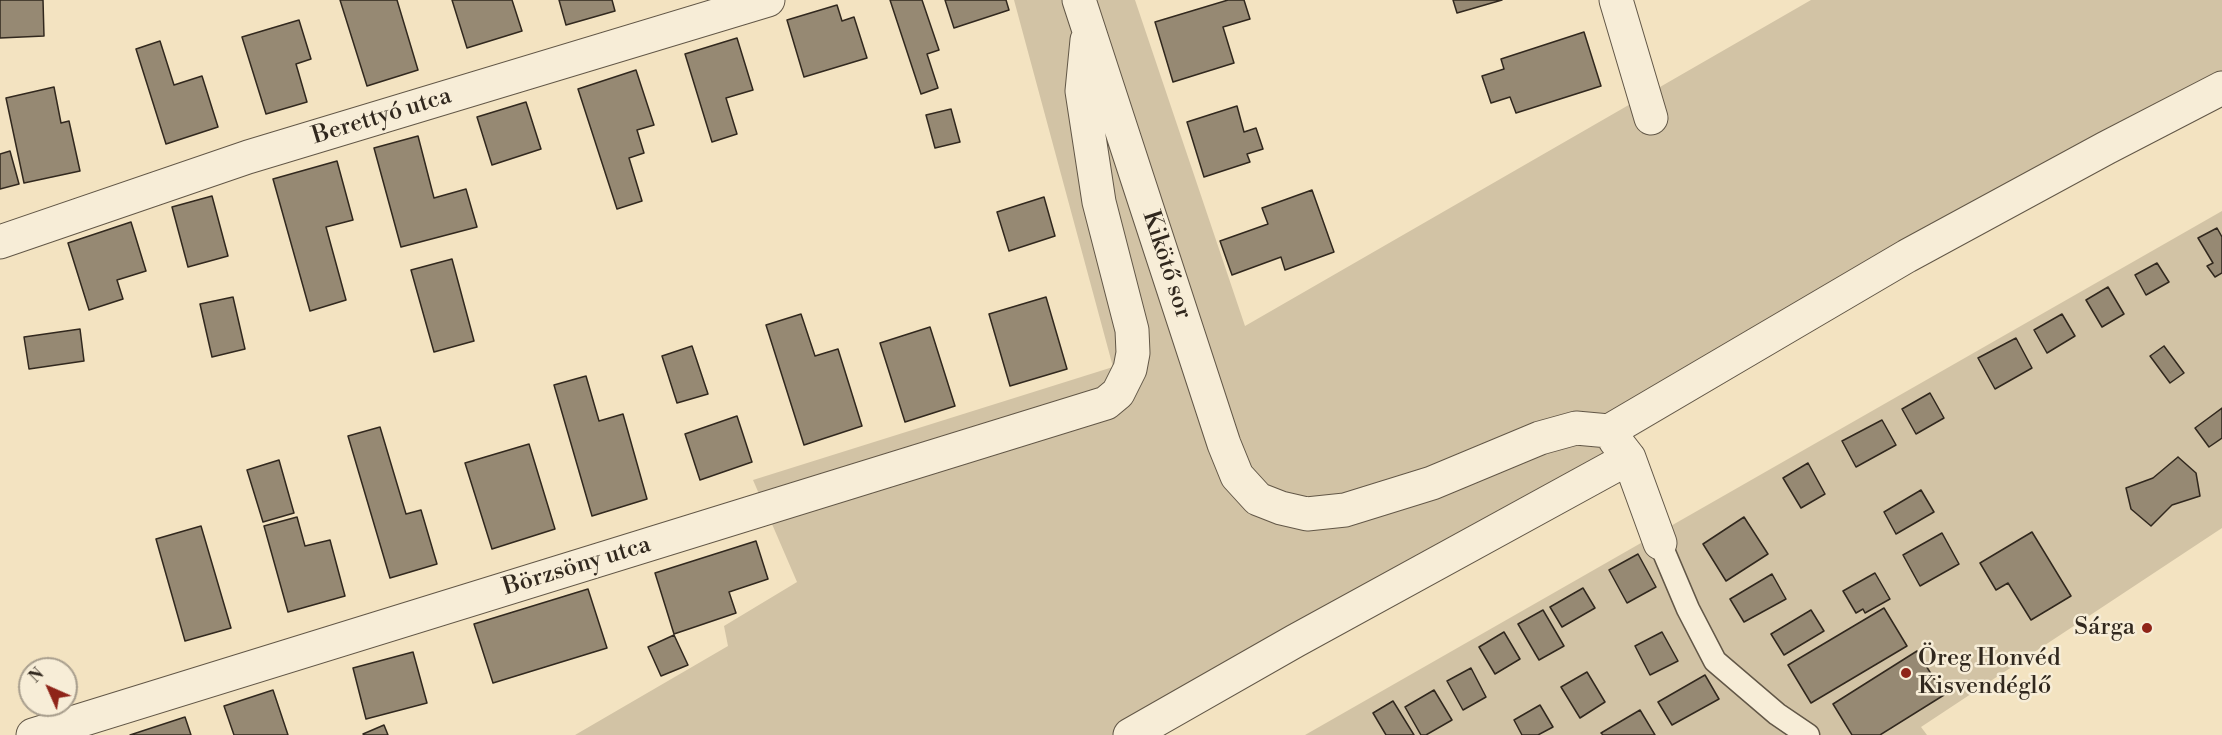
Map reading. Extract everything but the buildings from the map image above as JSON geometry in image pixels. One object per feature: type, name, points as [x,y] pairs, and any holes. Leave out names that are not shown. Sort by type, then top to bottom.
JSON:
[{"type":"street","name":"Berettyó utca","points":[[0,242],[248,157],[768,0]]},
{"type":"street","points":[[1616,0],[1652,118]]},
{"type":"street","name":"Börzsöny utca","points":[[33,735],[1106,403],[1118,393],[1130,369],[1134,353],[1132,330],[1099,202],[1082,91],[1084,14]]},
{"type":"street","name":"Kikötő sor","points":[[1084,14],[1224,444],[1237,476],[1258,499],[1281,508],[1307,514],[1345,510],[1432,483],[1540,438],[1576,428],[1609,431]]},
{"type":"street","points":[[1660,543],[1629,458],[1609,431],[1907,256],[2222,88]]},
{"type":"street","points":[[1130,735],[1295,640],[1629,458]]},
{"type":"lane","points":[[1660,543],[1688,609],[1715,661],[1777,714],[1808,735]]},
{"type":"shaded area","points":[[1014,0],[1135,0],[1245,326],[1811,0],[2222,0],[2222,88],[1132,735],[575,735],[728,646],[724,626],[797,582],[753,480],[1113,367]]},
{"type":"shaded area","points":[[2222,211],[2222,528],[1921,727],[1927,735],[1305,735]]},
{"type":"place","name":"Sárga","points":[[2147,628]]},
{"type":"place","name":"Öreg Honvéd Kisvendéglő","points":[[1906,673]]}]
